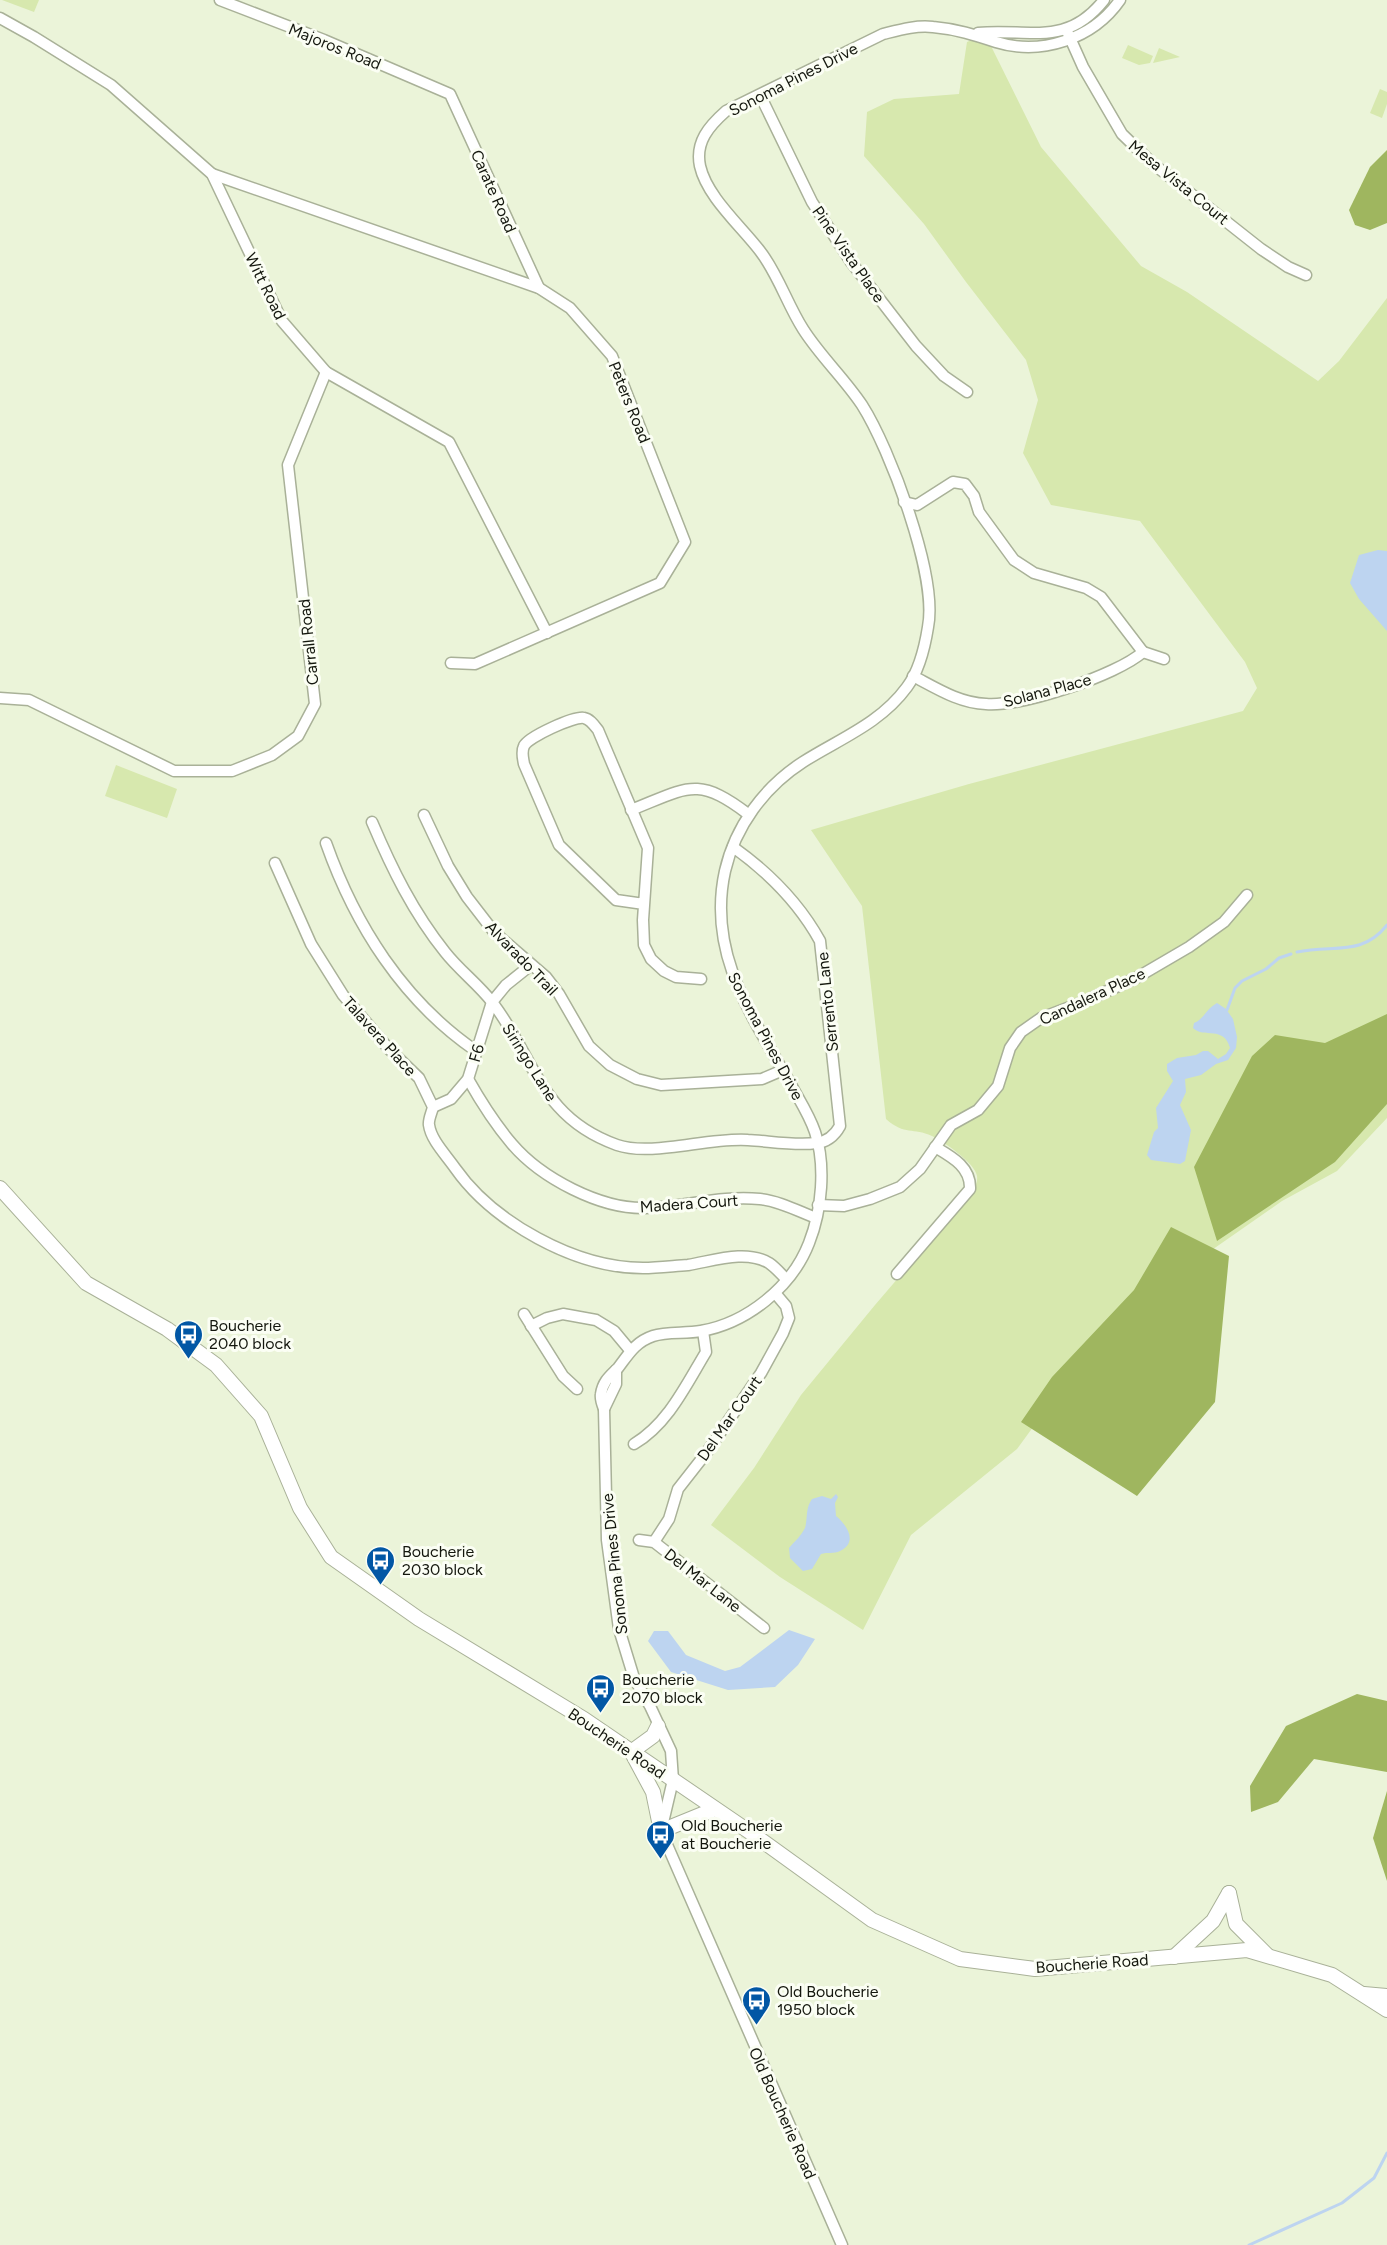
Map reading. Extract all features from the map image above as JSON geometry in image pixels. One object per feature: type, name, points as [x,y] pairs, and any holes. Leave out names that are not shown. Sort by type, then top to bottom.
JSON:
[{"type":"main road","name":"Boucherie Road","points":[[0,1188],[86,1283],[167,1329],[216,1365],[261,1416],[300,1508],[332,1557],[419,1619],[584,1719],[872,1920],[960,1959],[1035,1970],[1247,1950],[1332,1974],[1387,2010]]},
{"type":"main road","points":[[658,1726],[653,1736],[631,1752],[653,1792],[661,1831],[715,1809]]},
{"type":"main road","points":[[1174,1957],[1213,1921],[1229,1893],[1236,1924],[1268,1956]]},
{"type":"main road","points":[[1362,1993],[1387,1996]]},
{"type":"street","name":"Majoros Road","points":[[220,0],[324,40],[450,94]]},
{"type":"street","name":"Sonoma Pines Drive","points":[[976,34],[1000,31],[1037,34],[1066,29],[1095,11],[1104,0]]},
{"type":"street","name":"Sonoma Pines Drive","points":[[673,1780],[670,1751],[650,1706],[634,1678],[619,1629],[607,1540],[604,1409],[600,1397],[607,1377],[616,1370],[629,1349],[653,1336],[703,1331],[732,1321],[754,1309],[775,1293],[805,1251],[816,1218],[822,1173],[817,1143],[807,1112],[748,1009],[730,970],[720,913],[725,872],[738,832],[748,814],[778,781],[800,764],[865,727],[884,712],[907,687],[913,676],[930,621],[930,603],[924,565],[885,451],[863,407],[802,328],[763,254],[708,188],[700,164],[700,143],[710,126],[726,111],[883,34],[908,28],[932,26],[1024,46],[1071,40],[1088,30],[1114,9],[1120,0]]},
{"type":"street","name":"Witt Road","points":[[0,18],[111,85],[212,174],[282,321],[326,372],[449,442],[547,633]]},
{"type":"street","name":"Mesa Vista Court","points":[[1066,29],[1083,67],[1122,134],[1152,163],[1261,249],[1288,267],[1306,275]]},
{"type":"street","name":"Carate Road","points":[[450,94],[538,288]]},
{"type":"street","name":"Pine Vista Place","points":[[760,95],[812,202],[851,262],[916,346],[944,376],[967,392]]},
{"type":"street","name":"Peters Road","points":[[212,174],[538,288],[570,308],[612,356],[685,542],[660,583],[475,664],[452,663]]},
{"type":"street","name":"Carrall Road","points":[[0,698],[29,700],[174,771],[232,771],[272,755],[298,736],[315,704],[288,465],[326,372]]},
{"type":"street","points":[[904,502],[917,505],[953,482],[965,484],[974,496],[979,512],[1014,560],[1034,573],[1086,588],[1101,597],[1143,652],[1164,659]]},
{"type":"street","name":"Solana Place","points":[[913,676],[957,698],[987,705],[1013,702],[1063,689],[1135,659],[1143,652]]},
{"type":"street","points":[[644,904],[616,900],[560,845],[525,764],[522,753],[524,745],[530,739],[576,718],[590,721],[598,730],[648,848],[644,945],[651,959],[676,978],[701,978]]},
{"type":"street","points":[[632,810],[685,789],[701,788],[723,795],[748,814]]},
{"type":"street","name":"Alvarado Trail","points":[[424,815],[448,866],[467,897],[495,932],[546,977],[589,1046],[610,1065],[637,1079],[661,1085],[762,1079],[783,1070]]},
{"type":"street","name":"Siringo Lane","points":[[372,822],[396,877],[416,913],[446,953],[492,1002],[539,1082],[561,1110],[582,1128],[616,1145],[636,1150],[738,1139],[817,1143]]},
{"type":"street","points":[[326,843],[339,880],[364,928],[391,970],[426,1010],[455,1037],[476,1051]]},
{"type":"street","name":"Serrento Lane","points":[[733,847],[755,863],[794,902],[820,941],[840,1126],[835,1136],[817,1143]]},
{"type":"street","name":"Talavera Place","points":[[275,863],[311,944],[343,995],[388,1048],[419,1078],[433,1107],[429,1124],[434,1138],[460,1175],[492,1207],[529,1234],[569,1254],[607,1264],[641,1268],[689,1264],[720,1258],[750,1258],[769,1263],[786,1279]]},
{"type":"street","name":"Candalera Place","points":[[818,1205],[844,1206],[900,1187],[920,1170],[951,1125],[978,1110],[998,1086],[1010,1048],[1021,1032],[1041,1018],[1136,978],[1189,946],[1224,922],[1247,895]]},
{"type":"street","name":"F6","points":[[433,1107],[450,1099],[468,1079],[492,1002],[506,985],[531,964]]},
{"type":"street","name":"Madera Court","points":[[468,1079],[484,1106],[513,1145],[539,1169],[574,1189],[610,1204],[644,1208],[720,1198],[762,1199],[816,1218]]},
{"type":"street","points":[[897,1274],[970,1189],[970,1179],[964,1168],[954,1158],[935,1147]]},
{"type":"street","name":"Del Mar Court","points":[[654,1542],[669,1519],[678,1489],[707,1452],[761,1373],[783,1334],[789,1318],[786,1306],[775,1293]]},
{"type":"street","points":[[524,1314],[563,1376],[577,1389]]},
{"type":"street","points":[[531,1326],[547,1318],[563,1314],[596,1320],[614,1331],[629,1349]]},
{"type":"street","points":[[634,1444],[645,1438],[664,1420],[706,1352],[703,1331]]},
{"type":"street","name":"Del Mar Lane","points":[[639,1540],[654,1542],[764,1628]]},
{"type":"street","points":[[661,1831],[673,1780]]},
{"type":"street","name":"Old Boucherie Road","points":[[661,1831],[842,2245]]},
{"type":"green space","points":[[2,0],[39,0],[34,12]]},
{"type":"green space","points":[[974,39],[991,46],[1041,147],[1141,266],[1187,292],[1318,381],[1339,361],[1387,298],[1387,1118],[1337,1171],[1282,1201],[1156,1289],[1085,1356],[1017,1449],[911,1535],[863,1630],[780,1577],[711,1525],[754,1468],[801,1395],[971,1193],[977,1181],[971,1165],[944,1143],[925,1133],[899,1128],[886,1119],[862,906],[811,830],[969,784],[1243,711],[1257,688],[1245,662],[1140,521],[1051,505],[1023,453],[1038,400],[1026,360],[924,224],[864,156],[867,112],[894,99],[959,94],[967,42]]},
{"type":"green space","points":[[1128,45],[1153,56],[1150,63],[1139,65],[1122,58]]},
{"type":"green space","points":[[1159,48],[1180,57],[1153,63]]},
{"type":"green space","points":[[1380,89],[1387,92],[1387,104],[1382,118],[1370,113]]},
{"type":"green space","points":[[1387,150],[1387,223],[1370,230],[1355,225],[1349,210],[1370,167]]},
{"type":"green space","points":[[116,765],[177,789],[167,818],[105,796]]},
{"type":"green space","points":[[1387,1014],[1387,1104],[1335,1162],[1217,1241],[1194,1167],[1252,1056],[1275,1035],[1325,1043]]},
{"type":"green space","points":[[1171,1227],[1229,1256],[1215,1402],[1137,1496],[1021,1422],[1052,1377],[1134,1290]]},
{"type":"green space","points":[[1357,1694],[1387,1701],[1387,1772],[1314,1759],[1278,1802],[1251,1812],[1250,1786],[1286,1726]]},
{"type":"green space","points":[[1387,1791],[1387,1881],[1373,1838]]},
{"type":"water","points":[[1378,550],[1387,551],[1387,631],[1359,599],[1350,583],[1359,555]]},
{"type":"water","points":[[1217,1003],[1226,1009],[1233,1019],[1237,1037],[1236,1048],[1228,1060],[1216,1064],[1201,1075],[1185,1079],[1186,1092],[1180,1105],[1191,1130],[1185,1161],[1180,1164],[1151,1160],[1147,1155],[1154,1132],[1158,1128],[1156,1108],[1173,1081],[1167,1071],[1167,1064],[1177,1058],[1196,1055],[1203,1051],[1208,1051],[1218,1059],[1230,1048],[1227,1041],[1219,1034],[1203,1033],[1193,1028],[1194,1023]]},
{"type":"water","points":[[836,1494],[838,1497],[835,1503],[836,1516],[847,1528],[849,1543],[840,1551],[821,1554],[812,1569],[803,1571],[790,1558],[789,1548],[805,1528],[812,1499],[822,1496],[831,1499]]},
{"type":"water","points":[[789,1630],[815,1639],[798,1665],[775,1687],[728,1690],[671,1672],[648,1641],[654,1631],[668,1631],[686,1655],[725,1671],[740,1667]]},
{"type":"waterway","points":[[1297,952],[1357,945],[1367,942],[1387,925]]},
{"type":"waterway","points":[[1227,1010],[1235,988],[1242,981],[1266,969],[1279,958],[1291,954]]},
{"type":"waterway","points":[[1249,2245],[1342,2203],[1374,2178],[1387,2153]]},
{"type":"place","name":"Boucherie 2040 block","points":[[188,1360]]},
{"type":"place","name":"Boucherie 2030 block","points":[[381,1586]]},
{"type":"place","name":"Boucherie 2070 block","points":[[601,1714]]},
{"type":"place","name":"Old Boucherie at Boucherie","points":[[660,1860]]},
{"type":"place","name":"Old Boucherie 1950 block","points":[[756,2026]]}]
